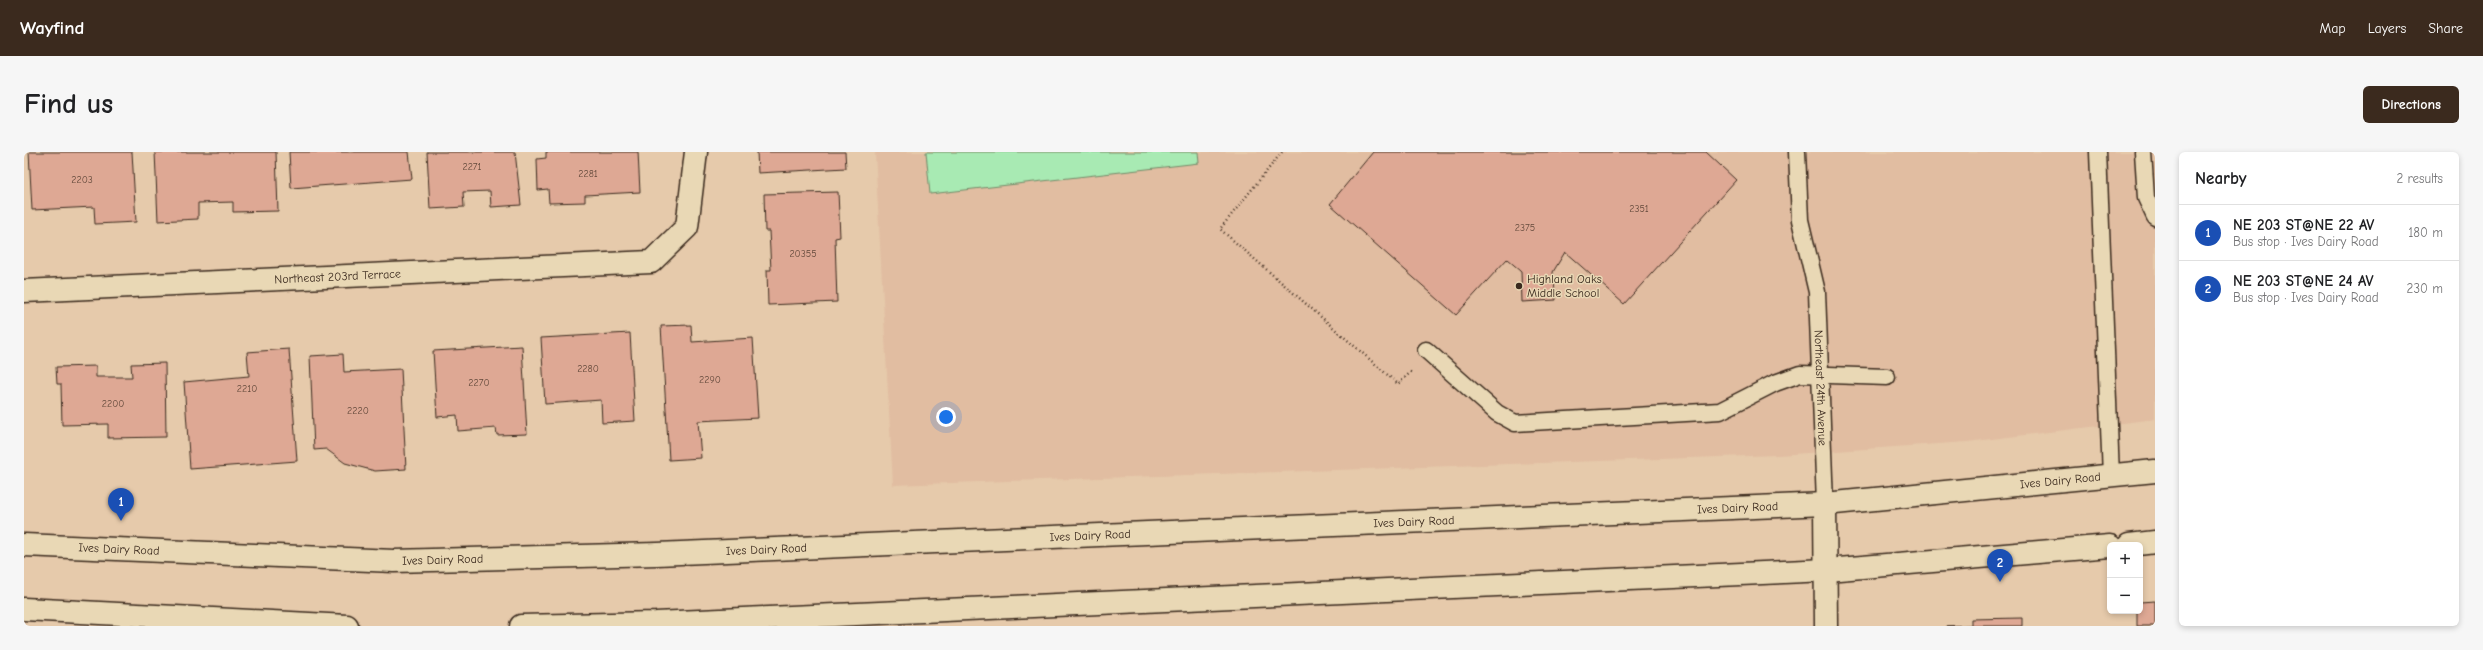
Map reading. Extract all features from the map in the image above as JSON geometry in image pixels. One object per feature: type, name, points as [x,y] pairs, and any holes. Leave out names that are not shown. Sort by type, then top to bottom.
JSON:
[{"type":"main road","name":"Northeast 203rd Terrace","points":[[24,291],[651,262],[687,227],[696,152]]},
{"type":"main road","name":"Ives Dairy Road","points":[[24,545],[418,560],[665,554],[1825,504],[2111,476],[2155,470]]},
{"type":"main road","name":"Northeast 24th Avenue","points":[[1825,504],[1827,570],[1826,626]]},
{"type":"main road","points":[[2143,543],[2155,542]]},
{"type":"main road","points":[[520,626],[656,623],[1827,570],[2107,546]]},
{"type":"main road","points":[[24,609],[347,626]]},
{"type":"lane","name":"Northeast 24th Avenue","points":[[1797,152],[1800,220],[1817,292],[1825,504]]},
{"type":"lane","points":[[2098,152],[2111,476]]},
{"type":"lane","points":[[2143,152],[2146,198],[2155,217]]},
{"type":"lane","points":[[1429,351],[1497,414],[1515,423],[1720,411],[1775,383],[1800,374],[1887,377]]},
{"type":"path","points":[[1282,152],[1220,229],[1398,384],[1429,351]]},
{"type":"shaded area","name":"Highland Oaks Middle School","points":[[875,152],[2155,152],[2155,419],[1967,442],[1778,455],[893,485]]},
{"type":"green space","points":[[926,152],[1198,152],[1199,163],[930,194]]},
{"type":"building","points":[[29,152],[132,152],[136,222],[95,224],[94,207],[32,210]]},
{"type":"building","points":[[155,152],[276,152],[278,211],[233,212],[233,202],[198,203],[198,219],[158,221]]},
{"type":"building","points":[[289,152],[409,152],[412,179],[291,188]]},
{"type":"building","points":[[427,152],[515,152],[521,205],[491,207],[490,191],[463,192],[464,207],[430,209]]},
{"type":"building","points":[[546,152],[638,152],[640,192],[585,195],[585,202],[549,203],[548,189],[538,190],[537,159],[546,158]]},
{"type":"building","points":[[757,152],[845,152],[846,168],[758,173]]},
{"type":"building","name":"Highland Oaks Middle School","points":[[1373,152],[1706,152],[1736,180],[1624,304],[1565,252],[1553,272],[1556,300],[1522,302],[1521,271],[1507,259],[1456,315],[1330,204]]},
{"type":"building","points":[[838,192],[840,237],[835,238],[837,302],[768,305],[767,270],[771,270],[769,231],[765,231],[764,194]]},
{"type":"building","points":[[691,325],[692,342],[753,338],[758,418],[698,421],[701,458],[669,460],[661,326]]},
{"type":"building","points":[[630,333],[635,421],[602,423],[601,400],[545,404],[541,338]]},
{"type":"building","points":[[522,346],[527,434],[497,435],[496,428],[458,431],[457,415],[437,417],[433,351]]},
{"type":"building","points":[[289,349],[297,461],[190,469],[184,382],[249,376],[247,352]]},
{"type":"building","points":[[343,354],[344,372],[401,369],[406,469],[375,471],[345,463],[326,449],[314,450],[310,356]]},
{"type":"building","points":[[165,363],[166,437],[108,438],[108,424],[62,425],[61,384],[57,384],[56,367],[96,366],[96,377],[132,377],[131,364]]},
{"type":"building","points":[[2155,601],[2155,626],[2137,626],[2137,614],[2143,614],[2143,602]]},
{"type":"building","points":[[2022,618],[2022,626],[1946,626],[1971,625],[1971,619]]},
{"type":"place","name":"Highland Oaks Middle School","points":[[1519,286]]},
{"type":"place","name":"NE 203 ST@NE 22 AV","points":[[121,521]]},
{"type":"place","name":"NE 203 ST@NE 24 AV","points":[[2000,582]]}]
